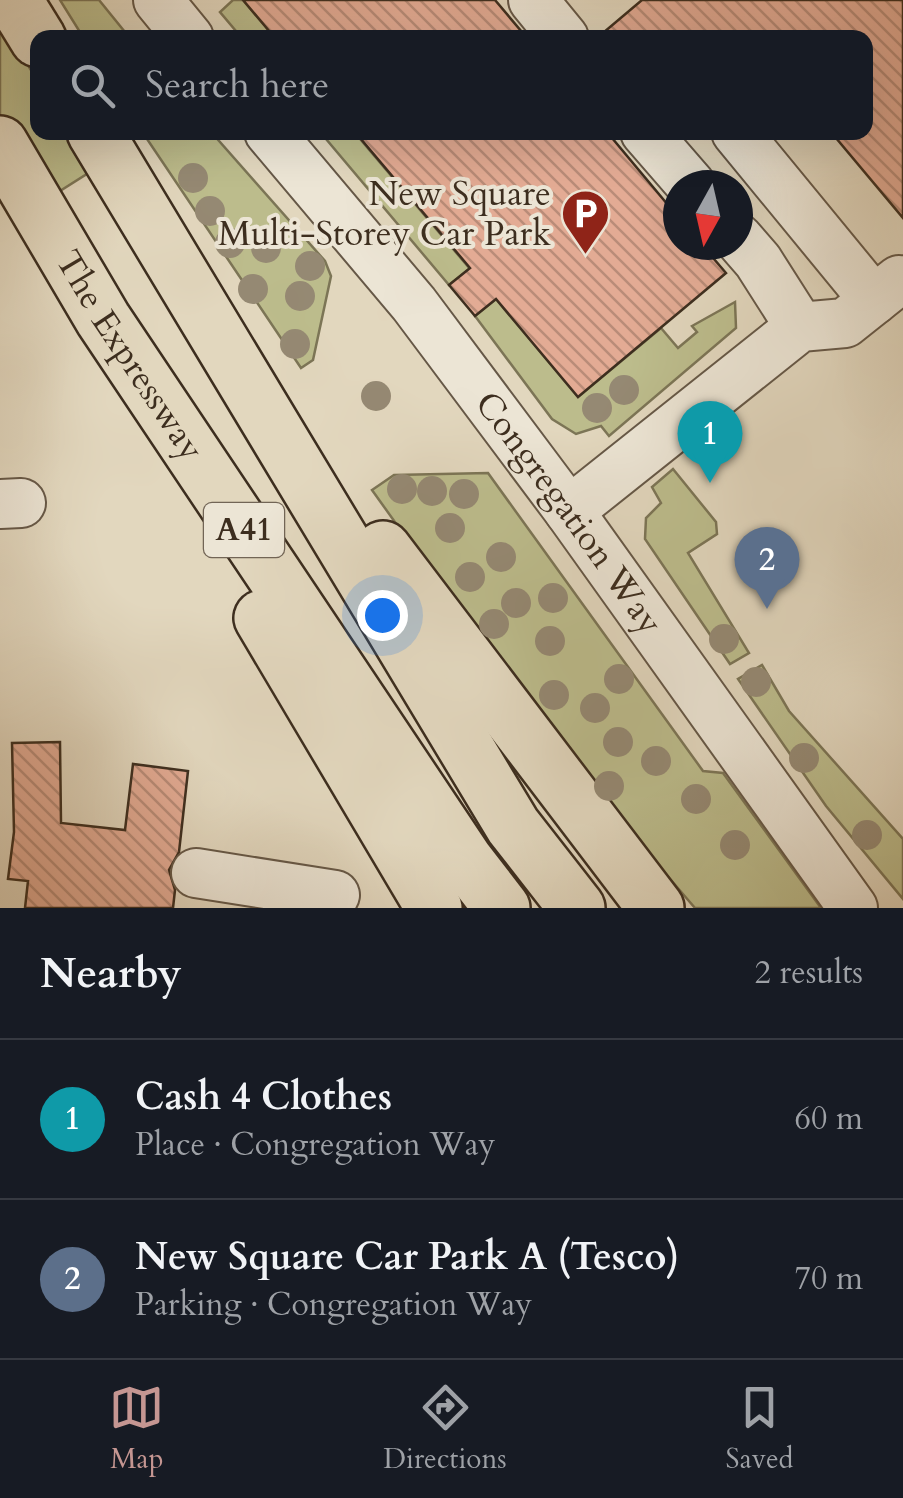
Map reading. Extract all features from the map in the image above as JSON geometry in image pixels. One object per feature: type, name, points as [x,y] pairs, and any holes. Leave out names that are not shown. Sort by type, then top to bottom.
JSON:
[{"type":"highway","points":[[14,0],[32,30]]},
{"type":"highway","name":"A41","points":[[100,140],[513,826],[576,908]]},
{"type":"highway","name":"The Expressway","points":[[0,144],[103,319],[465,860],[502,908]]},
{"type":"highway","name":"A41","points":[[207,315],[656,908]]},
{"type":"highway","name":"A41","points":[[103,319],[255,606],[434,908]]},
{"type":"street","points":[[158,0],[182,30]]},
{"type":"street","name":"Congregation Way","points":[[277,140],[414,304],[569,511],[853,908]]},
{"type":"street","points":[[652,140],[678,170]]},
{"type":"street","points":[[744,140],[892,288]]},
{"type":"street","points":[[782,140],[892,288]]},
{"type":"street","points":[[753,255],[800,328]]},
{"type":"street","points":[[569,511],[800,328],[845,323],[892,288]]},
{"type":"street","points":[[809,843],[875,908]]},
{"type":"street","points":[[196,873],[267,896],[335,895]]},
{"type":"green space","points":[[60,0],[99,0],[123,30],[79,30]]},
{"type":"green space","points":[[233,0],[243,0],[269,30],[235,30],[220,12]]},
{"type":"green space","points":[[0,19],[30,68],[30,140],[74,140],[93,170],[52,196],[0,118]]},
{"type":"green space","points":[[148,140],[218,140],[325,261],[331,276],[313,360],[301,368]]},
{"type":"green space","points":[[327,140],[361,140],[470,269],[449,285]]},
{"type":"green space","points":[[496,299],[578,397],[661,328],[678,348],[697,332],[692,326],[735,302],[736,328],[609,436],[601,426],[576,434],[552,419],[475,316]]},
{"type":"green space","points":[[673,469],[716,522],[717,534],[688,553],[749,653],[730,664],[645,539],[646,518],[661,503],[652,487]]},
{"type":"green space","points":[[488,473],[703,771],[723,773],[821,908],[695,908],[553,743],[372,490],[394,475]]},
{"type":"green space","points":[[762,665],[789,711],[903,839],[903,899],[826,806],[738,679]]},
{"type":"building","points":[[243,0],[495,0],[520,30],[268,30]]},
{"type":"building","points":[[642,0],[903,0],[903,218],[838,140],[873,140],[873,30],[606,30]]},
{"type":"building","name":"New Square Multi-Storey Car Park","points":[[362,140],[614,140],[663,199],[663,260],[715,260],[726,273],[578,397],[496,299],[475,316],[449,285],[470,268]]},
{"type":"building","points":[[60,742],[61,823],[125,830],[133,764],[188,771],[179,852],[169,870],[175,890],[173,908],[25,908],[28,881],[8,879],[14,832],[12,743]]},
{"type":"place","name":"New Square Multi-Storey Car Park","points":[[586,256]]},
{"type":"place","name":"Cash 4 Clothes","points":[[710,483]]},
{"type":"place","name":"New Square Car Park A (Tesco)","points":[[767,609]]}]
